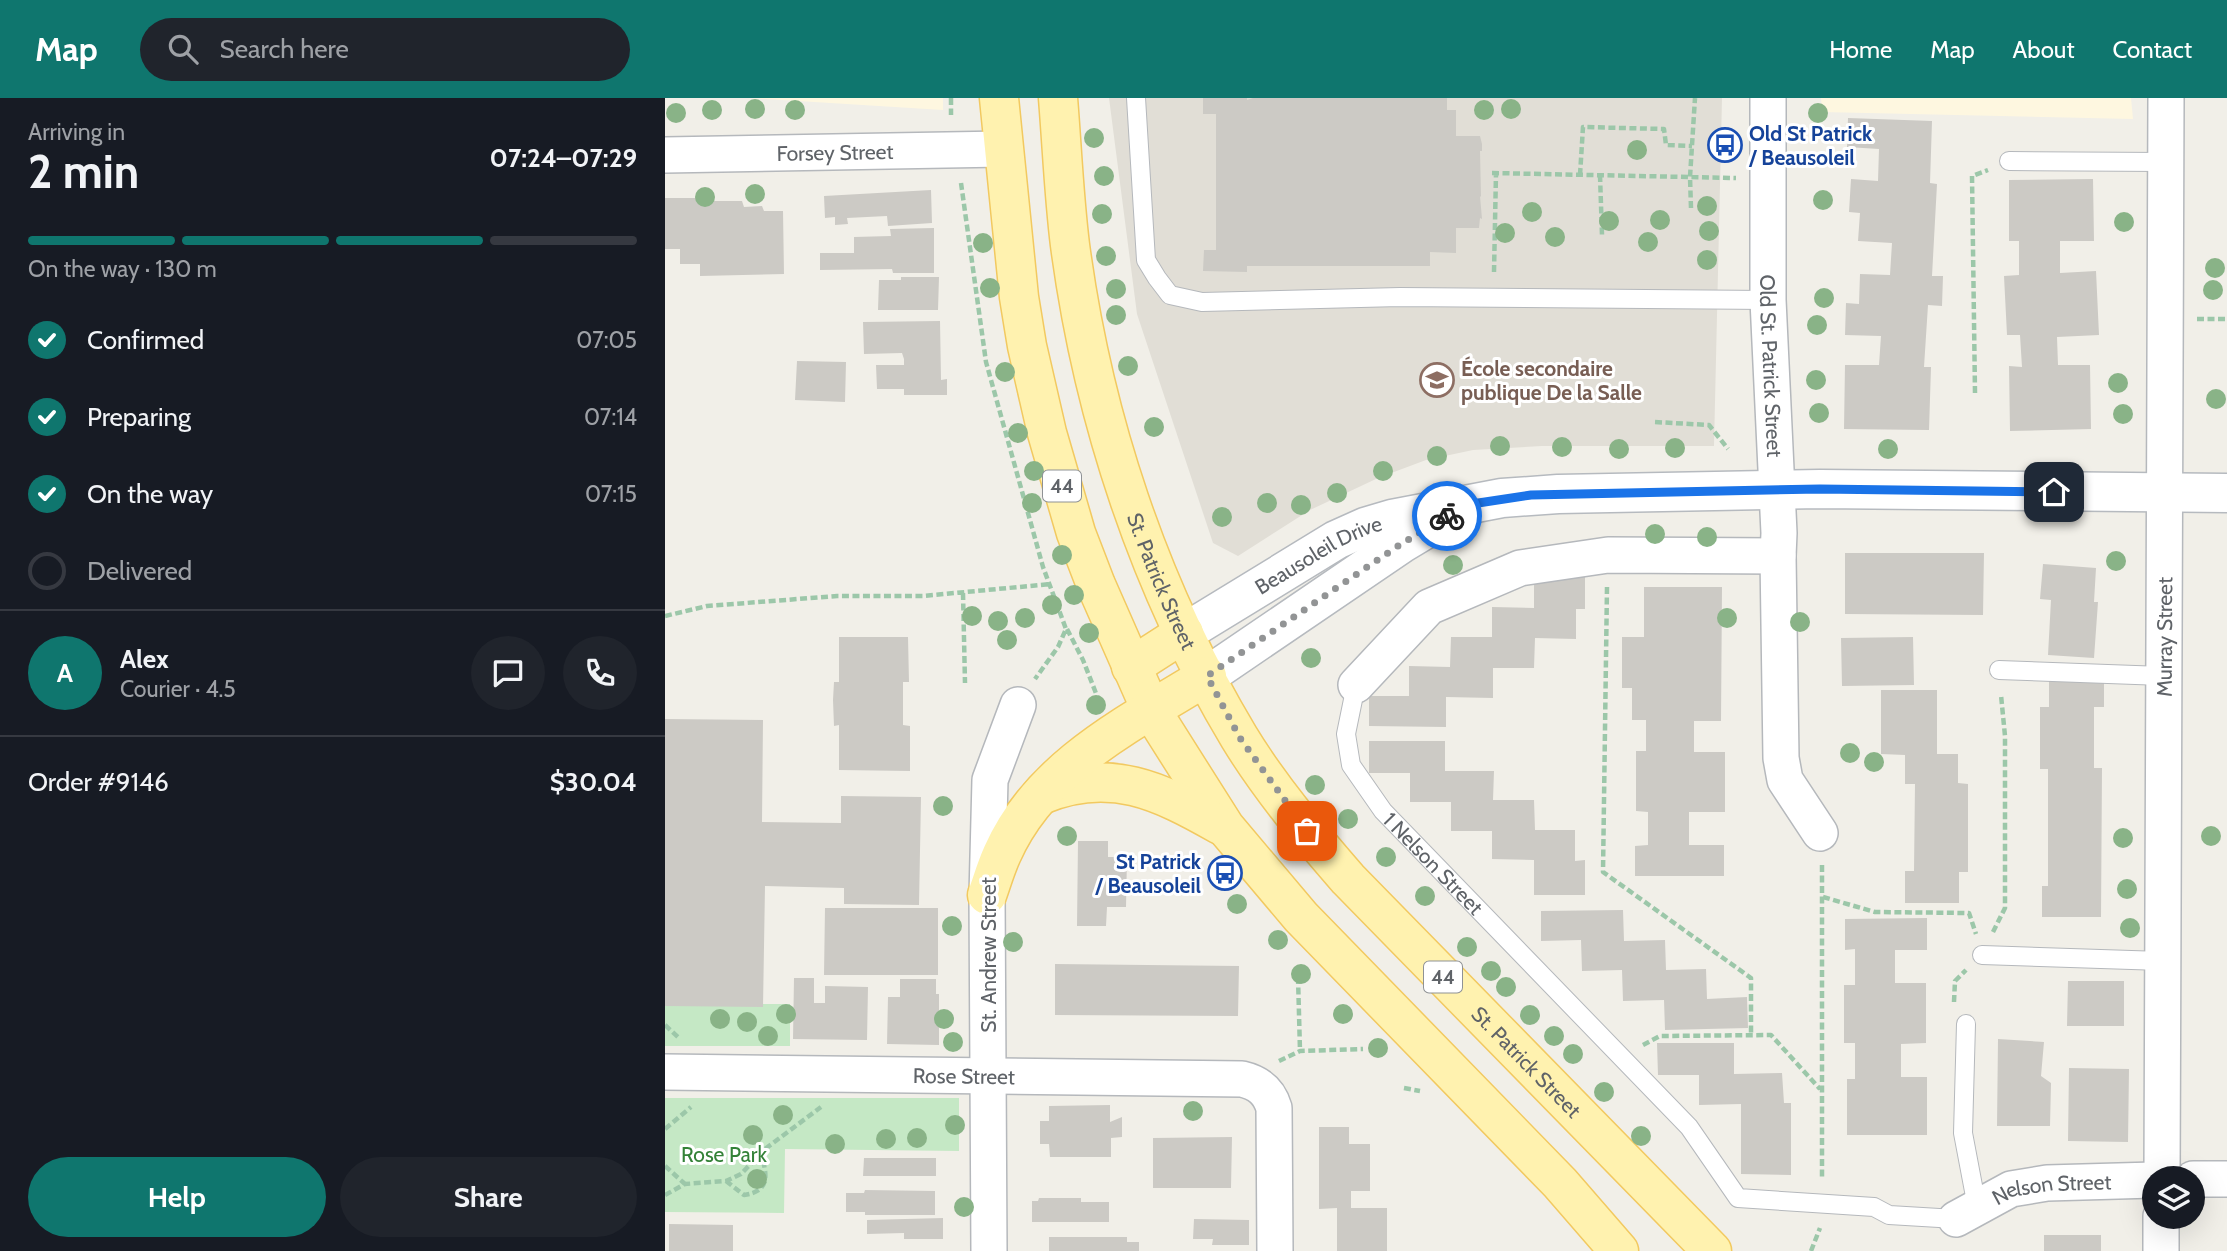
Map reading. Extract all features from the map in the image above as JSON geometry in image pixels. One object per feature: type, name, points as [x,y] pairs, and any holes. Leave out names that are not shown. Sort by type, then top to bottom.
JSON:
[{"type":"main road","name":"44","points":[[999,98],[1019,297],[1047,433],[1076,533],[1151,710],[1225,827],[1301,917],[1551,1173],[1619,1251]]},
{"type":"main road","name":"St. Patrick Street","points":[[1058,98],[1070,245],[1094,377],[1128,496],[1169,603],[1240,738],[1307,831],[1348,879],[1712,1251]]},
{"type":"main road","points":[[1131,667],[1184,633]]},
{"type":"main road","points":[[987,895],[1003,852],[1041,795],[1063,770],[1083,754],[1207,676]]},
{"type":"main road","points":[[1041,795],[1065,785],[1127,784],[1174,799],[1225,827]]},
{"type":"street","name":"Old St. Patrick Street","points":[[1768,98],[1768,300],[1778,491],[1781,758],[1785,780],[1820,832]]},
{"type":"street","name":"Murray Street","points":[[2162,1166],[2166,98]]},
{"type":"street","name":"Forsey Street","points":[[665,155],[1003,149]]},
{"type":"street","name":"Beausoleil Drive","points":[[1184,633],[1336,540],[1392,519],[1531,495],[1820,489],[2227,493]]},
{"type":"street","name":"Beausoleil Drive","points":[[1207,676],[1401,544],[1465,505]]},
{"type":"street","name":"1 Nelson Street","points":[[1356,685],[1429,607],[1520,568],[1608,555],[1777,556]]},
{"type":"street","name":"St. Andrew Street","points":[[989,1251],[987,895],[990,780],[1018,705]]},
{"type":"street","name":"Rose Street","points":[[665,1072],[1242,1079],[1262,1088]]},
{"type":"street","points":[[1262,1088],[1271,1097],[1274,1108],[1275,1251]]},
{"type":"street","points":[[2205,1179],[2227,1179]]},
{"type":"street","name":"Nelson Street","points":[[1967,1213],[2011,1189],[2046,1183],[2142,1180]]},
{"type":"street","points":[[2161,1229],[2161,1251]]},
{"type":"lane","points":[[1136,98],[1146,260],[1170,295],[1202,302],[1401,297],[1768,300]]},
{"type":"lane","points":[[2009,161],[2165,162]]},
{"type":"lane","points":[[1999,670],[2163,676]]},
{"type":"lane","name":"1 Nelson Street","points":[[1356,685],[1346,734],[1351,765],[1383,811],[1689,1127],[1738,1198],[1874,1207],[1889,1214],[1967,1213]]},
{"type":"lane","points":[[1982,955],[2162,961]]},
{"type":"lane","points":[[1966,1024],[1962,1133],[1967,1213]]},
{"type":"path","points":[[951,98],[951,115]]},
{"type":"path","points":[[1691,208],[1690,177],[1695,98]]},
{"type":"path","points":[[1580,175],[1583,127],[1664,129],[1666,145],[1692,146]]},
{"type":"path","points":[[1975,393],[1972,176],[2009,161]]},
{"type":"path","points":[[1493,298],[1494,173],[1768,178]]},
{"type":"path","points":[[1600,175],[1602,235]]},
{"type":"path","points":[[961,182],[986,362],[1043,567],[1066,629],[1083,660],[1101,706]]},
{"type":"path","points":[[1655,422],[1709,425],[1728,449]]},
{"type":"path","points":[[1608,555],[1602,872],[1751,978],[1751,1035]]},
{"type":"path","points":[[665,616],[707,606],[837,596],[923,596],[1051,584]]},
{"type":"path","points":[[963,592],[965,683]]},
{"type":"path","points":[[1018,705],[1058,647],[1066,629]]},
{"type":"path","points":[[1966,1024],[1954,1010],[1955,981],[1982,955],[2005,908],[2005,736],[1999,670]]},
{"type":"path","points":[[1820,832],[1823,897],[1820,1089],[1822,1203]]},
{"type":"path","points":[[1823,897],[1875,912],[1969,913],[1982,955]]},
{"type":"path","points":[[1298,977],[1300,1051]]},
{"type":"path","points":[[1621,1057],[1660,1036],[1771,1035],[1820,1089]]},
{"type":"path","points":[[1262,1088],[1277,1062],[1300,1051],[1363,1049]]},
{"type":"path","points":[[665,1195],[685,1184],[726,1181],[741,1174],[761,1153],[840,1094],[852,1074]]},
{"type":"path","points":[[665,1129],[689,1109],[694,1101]]},
{"type":"path","points":[[726,1181],[744,1195],[758,1193],[763,1188],[765,1178],[761,1153]]},
{"type":"path","points":[[665,1166],[685,1184]]},
{"type":"shaded area","points":[[748,98],[943,98],[943,110]]},
{"type":"shaded area","name":"École secondaire publique De la Salle","points":[[1109,98],[1722,98],[1714,446],[1542,446],[1473,450],[1426,460],[1378,478],[1310,510],[1238,556],[1213,543],[1137,314]]},
{"type":"shaded area","points":[[1821,98],[2131,98],[2133,119],[1822,112]]},
{"type":"green space","points":[[665,1004],[790,1004],[790,1046],[665,1046]]},
{"type":"green space","name":"Rose Park","points":[[665,1098],[959,1098],[959,1151],[785,1149],[784,1213],[665,1212]]},
{"type":"building","points":[[1203,98],[1447,98],[1447,110],[1456,110],[1456,136],[1480,136],[1482,144],[1482,219],[1480,218],[1479,228],[1456,228],[1456,253],[1430,252],[1430,266],[1247,266],[1247,272],[1203,271],[1204,250],[1216,250],[1216,114],[1203,114]]},
{"type":"building","points":[[1848,118],[1932,121],[1930,183],[1937,184],[1932,276],[1943,276],[1942,306],[1928,305],[1924,367],[1931,367],[1929,430],[1844,429],[1845,365],[1879,365],[1881,336],[1845,335],[1846,303],[1859,304],[1860,274],[1890,275],[1892,243],[1858,241],[1860,213],[1849,212],[1851,179],[1878,181],[1879,149],[1847,147]]},
{"type":"building","points":[[2093,179],[2094,241],[2060,241],[2060,273],[2096,271],[2099,335],[2057,337],[2058,365],[2090,365],[2091,429],[2010,431],[2009,366],[2022,367],[2020,335],[2007,335],[2004,276],[2019,275],[2019,241],[2009,241],[2009,180]]},
{"type":"building","points":[[931,190],[932,223],[888,226],[887,216],[847,218],[848,224],[835,225],[835,217],[825,218],[824,196]]},
{"type":"building","points":[[665,198],[742,201],[744,207],[762,206],[764,211],[783,211],[784,274],[700,276],[700,264],[680,264],[680,249],[665,249]]},
{"type":"building","points":[[934,228],[934,273],[893,273],[892,269],[820,270],[820,253],[854,253],[854,237],[891,236],[890,229]]},
{"type":"building","points":[[901,277],[939,277],[938,310],[878,310],[879,280],[901,280]]},
{"type":"building","points":[[940,321],[941,380],[947,379],[947,395],[904,395],[904,389],[877,389],[876,365],[904,365],[904,359],[902,353],[864,354],[863,322]]},
{"type":"building","points":[[797,361],[846,362],[845,402],[795,400]]},
{"type":"building","points":[[1845,553],[1984,553],[1983,615],[1845,614]]},
{"type":"building","points":[[2043,564],[2096,568],[2094,602],[2098,602],[2094,658],[2048,655],[2051,600],[2040,599]]},
{"type":"building","points":[[1534,572],[1585,573],[1585,609],[1576,609],[1576,639],[1535,638],[1534,668],[1493,668],[1493,698],[1446,697],[1446,727],[1369,726],[1369,696],[1409,696],[1409,666],[1450,667],[1451,637],[1492,637],[1492,607],[1534,608]]},
{"type":"building","points":[[1644,587],[1722,587],[1721,721],[1694,721],[1694,752],[1725,752],[1725,812],[1689,812],[1689,845],[1724,845],[1724,876],[1635,876],[1635,846],[1648,845],[1648,812],[1636,811],[1636,751],[1646,751],[1646,720],[1632,720],[1632,688],[1622,688],[1622,637],[1644,637]]},
{"type":"building","points":[[839,637],[908,637],[909,682],[903,682],[903,725],[910,726],[910,771],[839,770],[839,725],[834,726],[833,700],[834,682],[839,682]]},
{"type":"building","points":[[1913,637],[1914,685],[1842,686],[1841,638]]},
{"type":"building","points":[[2104,678],[2104,707],[2094,707],[2094,768],[2102,768],[2101,917],[2042,917],[2042,886],[2048,886],[2048,769],[2040,769],[2040,707],[2049,707],[2049,679]]},
{"type":"building","points":[[1881,690],[1937,690],[1937,754],[1958,754],[1958,783],[1968,784],[1968,872],[1959,872],[1959,903],[1905,903],[1905,871],[1914,871],[1915,784],[1905,784],[1905,755],[1881,754]]},
{"type":"building","points":[[665,719],[763,720],[762,822],[841,823],[841,796],[921,797],[919,905],[844,904],[844,888],[765,886],[763,1007],[665,1006]]},
{"type":"building","points":[[1369,741],[1445,741],[1445,771],[1494,771],[1493,800],[1534,800],[1535,830],[1575,830],[1575,861],[1585,860],[1585,895],[1534,895],[1534,860],[1492,859],[1492,831],[1451,831],[1451,802],[1410,802],[1410,773],[1369,773]]},
{"type":"building","points":[[1078,841],[1108,841],[1108,857],[1127,857],[1126,907],[1107,907],[1106,926],[1077,926]]},
{"type":"building","points":[[825,908],[938,908],[938,975],[824,975]]},
{"type":"building","points":[[1623,910],[1624,941],[1665,940],[1666,970],[1706,969],[1707,999],[1747,997],[1748,1028],[1665,1030],[1664,1000],[1623,1001],[1622,970],[1582,971],[1581,940],[1541,941],[1541,911]]},
{"type":"building","points":[[1927,918],[1927,950],[1895,950],[1895,983],[1926,983],[1926,1043],[1901,1044],[1901,1077],[1927,1077],[1927,1135],[1847,1135],[1847,1079],[1855,1079],[1855,1043],[1844,1043],[1844,985],[1855,985],[1855,949],[1845,950],[1845,919]]},
{"type":"building","points":[[1055,964],[1239,966],[1238,1016],[1055,1015]]},
{"type":"building","points":[[794,978],[814,978],[814,1003],[825,1003],[825,986],[868,987],[867,1040],[793,1039]]},
{"type":"building","points":[[900,979],[936,979],[936,994],[939,994],[939,1045],[887,1044],[888,997],[900,997]]},
{"type":"building","points":[[2068,981],[2124,981],[2124,1026],[2067,1026]]},
{"type":"building","points":[[1998,1039],[2044,1042],[2041,1076],[2051,1083],[2050,1126],[1997,1126]]},
{"type":"building","points":[[1657,1043],[1734,1043],[1734,1074],[1782,1073],[1784,1103],[1791,1103],[1791,1175],[1741,1174],[1741,1104],[1699,1105],[1699,1075],[1658,1075]]},
{"type":"building","points":[[2069,1068],[2129,1069],[2128,1142],[2068,1141]]},
{"type":"building","points":[[1110,1105],[1110,1122],[1122,1117],[1122,1137],[1111,1138],[1111,1157],[1050,1157],[1049,1144],[1040,1144],[1040,1121],[1049,1121],[1049,1106]]},
{"type":"building","points":[[1319,1127],[1349,1127],[1349,1144],[1370,1144],[1370,1191],[1351,1191],[1351,1208],[1387,1208],[1387,1251],[1337,1251],[1337,1208],[1319,1209]]},
{"type":"building","points":[[1232,1137],[1231,1188],[1153,1188],[1153,1138]]},
{"type":"building","points":[[864,1158],[936,1158],[936,1176],[863,1176]]},
{"type":"building","points":[[865,1190],[935,1191],[935,1215],[865,1215],[865,1212],[846,1212],[846,1193],[864,1193]]},
{"type":"building","points":[[1039,1198],[1081,1198],[1081,1202],[1109,1202],[1109,1222],[1032,1222],[1032,1201],[1038,1201]]},
{"type":"building","points":[[943,1218],[943,1239],[904,1239],[904,1233],[867,1234],[867,1220]]},
{"type":"building","points":[[1194,1219],[1249,1220],[1249,1245],[1212,1245],[1213,1239],[1193,1239]]},
{"type":"building","points":[[669,1224],[733,1225],[733,1251],[669,1251]]},
{"type":"building","points":[[2044,1235],[2101,1235],[2101,1251],[2044,1251]]},
{"type":"building","points":[[1049,1237],[1127,1237],[1127,1242],[1139,1242],[1139,1251],[1049,1251]]},
{"type":"way so far","points":[[1307,831],[1240,738],[1207,676],[1401,544],[1447,516]]},
{"type":"place","name":"Old St Patrick / Beausoleil","points":[[1725,145]]},
{"type":"place","name":"École secondaire publique De la Salle","points":[[1437,380]]},
{"type":"place","name":"St Patrick / Beausoleil","points":[[1225,873]]},
{"type":"route","points":[[1447,516],[1465,505],[1531,495],[1820,489],[2054,492]]}]
